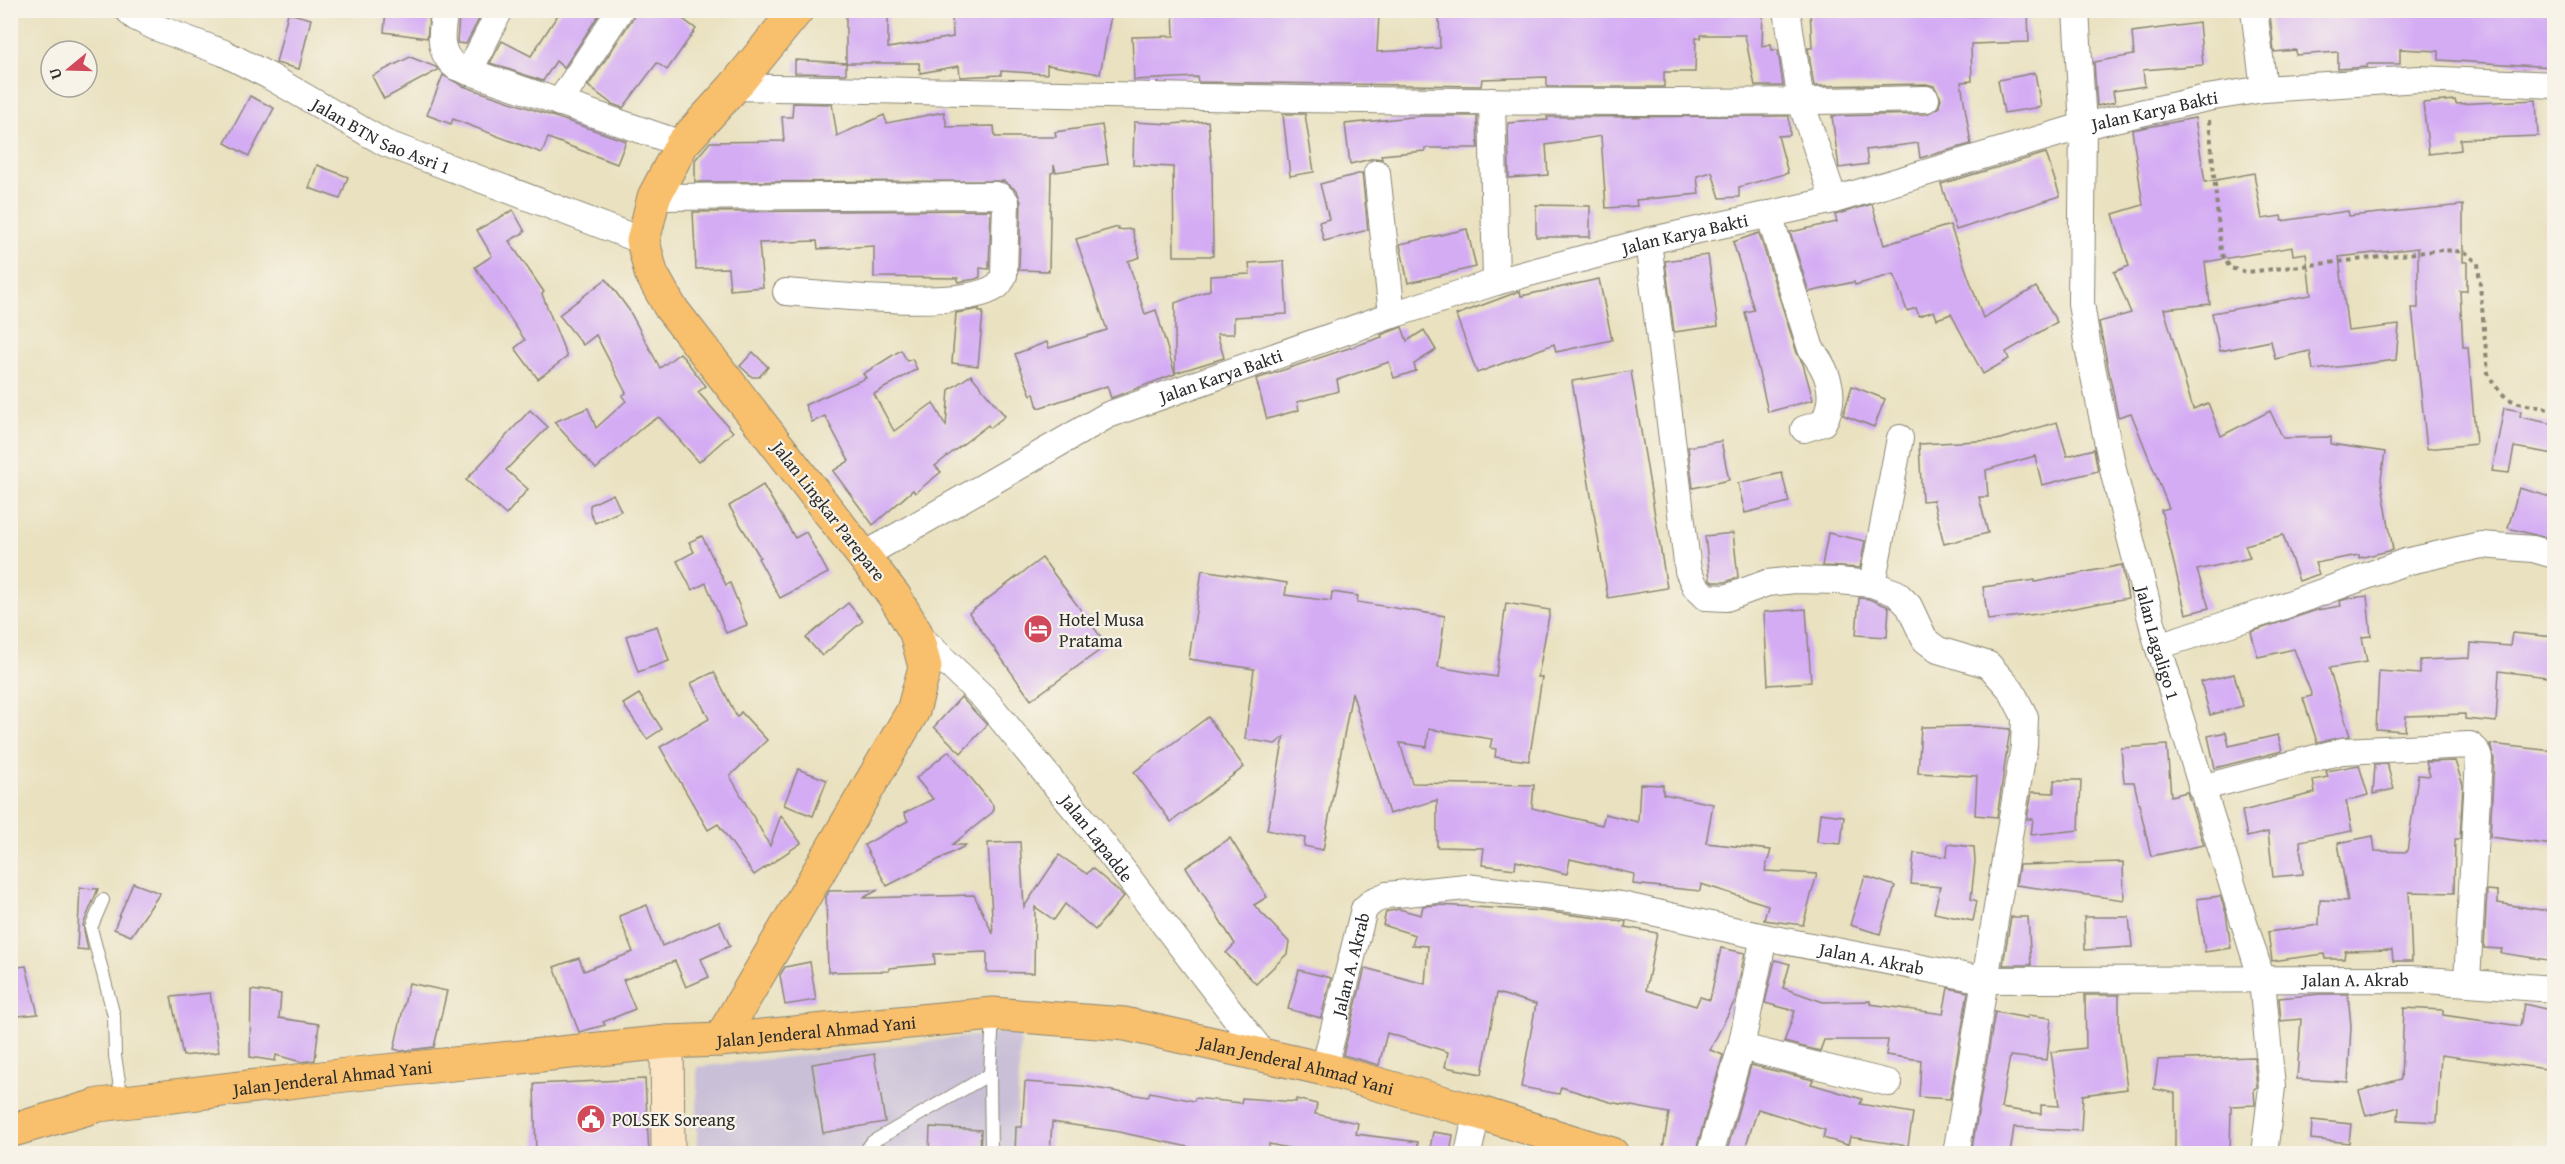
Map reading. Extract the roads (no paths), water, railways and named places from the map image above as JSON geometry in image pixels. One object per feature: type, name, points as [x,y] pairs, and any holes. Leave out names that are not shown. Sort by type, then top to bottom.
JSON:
[{"type":"highway","name":"Jalan Lingkar Parepare","points":[[720,1040],[913,711],[925,667],[916,633],[895,597],[670,307],[651,273],[643,240],[654,197],[682,144],[734,87],[797,10]]},
{"type":"highway","name":"Jalan Jenderal Ahmad Yani","points":[[10,1131],[99,1105],[346,1075],[666,1042],[720,1040],[993,1014],[1125,1024],[1324,1069],[1477,1112],[1612,1154]]},
{"type":"street","name":"Jalan BTN Sao Asri 1","points":[[128,10],[135,17],[155,27],[224,53],[269,76],[384,143],[643,240]]},
{"type":"street","points":[[445,10],[441,33],[442,48],[450,62],[469,72],[682,144]]},
{"type":"street","points":[[469,72],[500,10]]},
{"type":"street","points":[[559,103],[620,10]]},
{"type":"street","points":[[1786,10],[1801,102],[1834,200]]},
{"type":"street","name":"Jalan Lagaligo 1","points":[[2076,10],[2083,126],[2081,303],[2114,474],[2158,646],[2262,980],[2272,1087],[2264,1154]]},
{"type":"street","points":[[2254,10],[2264,89]]},
{"type":"street","name":"Jalan Karya Bakti","points":[[863,556],[1108,416],[1392,315],[1496,282],[1648,241],[1834,200],[2083,126],[2207,98],[2264,89],[2419,79],[2554,85]]},
{"type":"street","points":[[734,87],[1492,101],[1801,102],[1926,99]]},
{"type":"street","points":[[1492,101],[1496,282]]},
{"type":"street","points":[[1377,172],[1392,315]]},
{"type":"street","points":[[654,197],[996,195],[1006,202],[1004,275],[1001,282],[991,290],[964,298],[889,300],[786,292]]},
{"type":"street","points":[[1769,214],[1811,349],[1832,385],[1830,411],[1822,423],[1804,429]]},
{"type":"street","points":[[1648,241],[1688,571],[1695,586],[1707,597],[1726,598],[1767,583],[1838,580],[1872,584],[1896,593],[1909,606],[1925,640],[1938,650],[1989,665],[2012,690],[2025,717],[2024,746],[1956,1154]]},
{"type":"street","points":[[1872,584],[1900,438]]},
{"type":"street","points":[[2158,646],[2275,609],[2405,562],[2481,545],[2533,549],[2554,555]]},
{"type":"street","name":"Jalan Lapadde","points":[[916,633],[991,707],[1092,830],[1265,1056]]},
{"type":"street","points":[[2201,788],[2342,751],[2470,746],[2476,750],[2479,758],[2467,981]]},
{"type":"street","name":"Jalan A. Akrab","points":[[1324,1069],[1364,909],[1387,894],[1466,888],[1621,905],[1764,937],[1984,980],[2412,979],[2467,981],[2554,989]]},
{"type":"street","points":[[1710,1154],[1741,1047],[1764,937]]},
{"type":"street","points":[[666,1042],[668,1154]]},
{"type":"street","points":[[1741,1047],[1888,1083]]},
{"type":"street","points":[[1468,1154],[1477,1112]]},
{"type":"lane","points":[[103,900],[91,928],[114,1016],[115,1056],[122,1102]]},
{"type":"lane","points":[[991,1154],[990,1074],[993,1014]]},
{"type":"lane","points":[[863,1154],[872,1142],[990,1074]]},
{"type":"place","name":"Hotel Musa Pratama","points":[[1038,629]]},
{"type":"place","name":"POLSEK Soreang","points":[[591,1119]]}]
